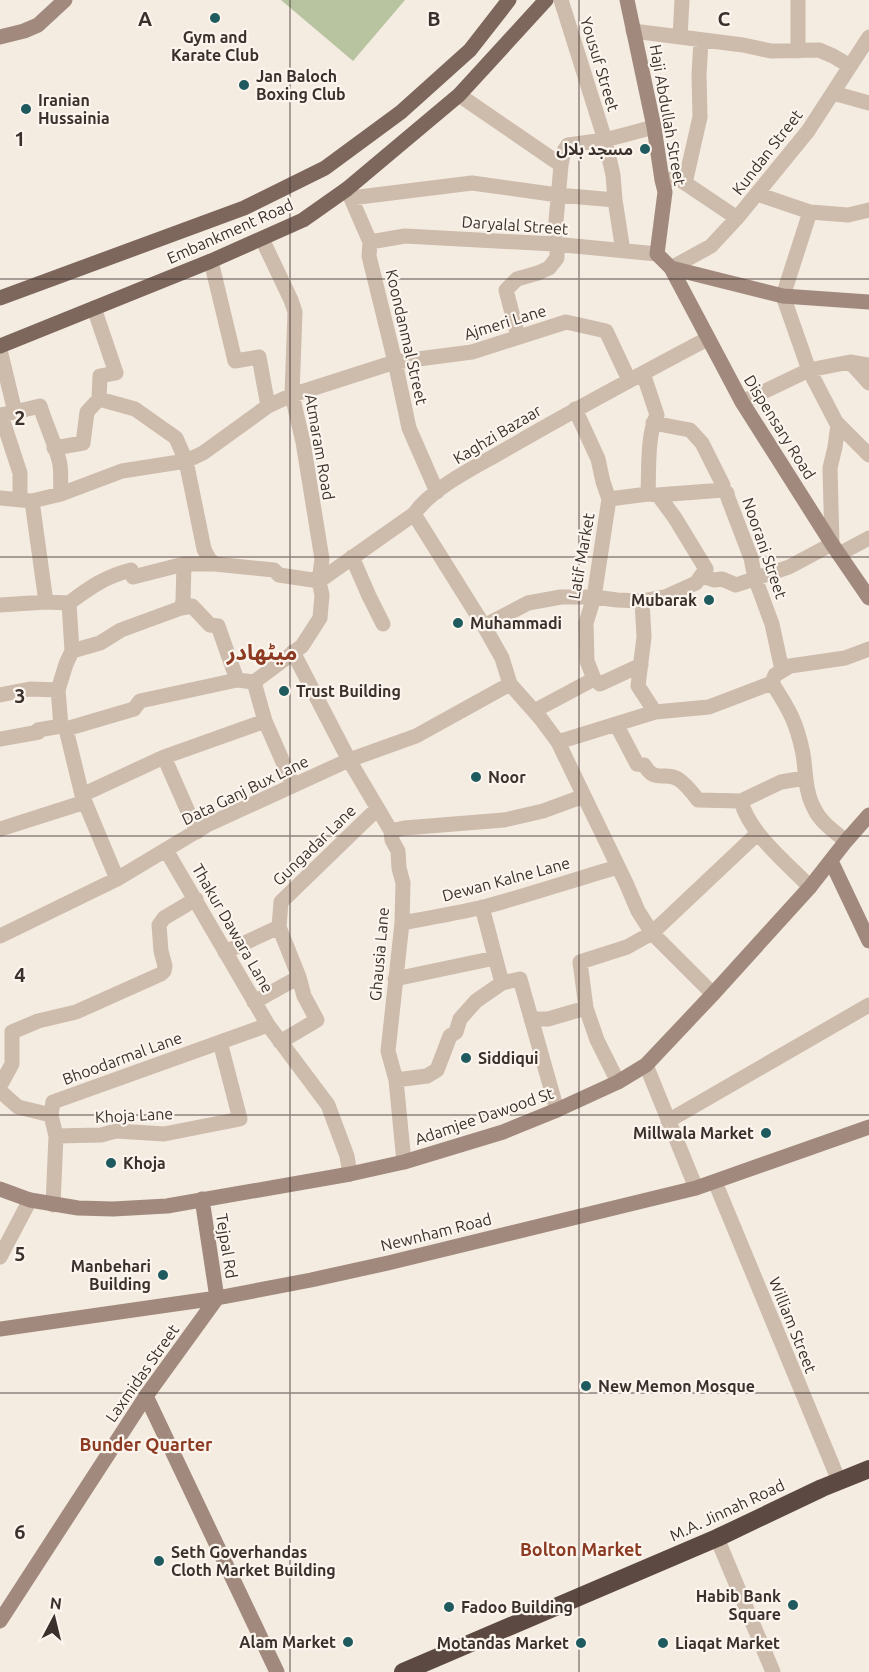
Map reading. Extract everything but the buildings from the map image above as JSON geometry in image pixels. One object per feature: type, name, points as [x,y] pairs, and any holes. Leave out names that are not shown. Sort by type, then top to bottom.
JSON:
[{"type":"highway","name":"M.A. Jinnah Road","points":[[403,1672],[717,1538],[869,1469]]},
{"type":"main road","name":"Embankment Road","points":[[0,298],[244,208],[325,168],[401,112],[470,50],[509,0]]},
{"type":"main road","name":"Embankment Road","points":[[0,348],[262,239],[303,220],[349,194],[459,95],[546,0]]},
{"type":"street","points":[[0,37],[38,25],[65,0]]},
{"type":"street","name":"Yousuf Street","points":[[561,0],[605,140],[613,175],[623,251]]},
{"type":"street","name":"Haji Abdullah Street","points":[[627,0],[654,127],[665,192],[657,254]]},
{"type":"street","points":[[680,37],[682,0]]},
{"type":"street","points":[[798,0],[798,51]]},
{"type":"street","points":[[633,31],[743,45],[771,51],[819,51],[834,56],[850,66]]},
{"type":"street","name":"Kundan Street","points":[[671,268],[711,246],[737,218],[808,131],[869,39]]},
{"type":"street","points":[[685,183],[700,117],[701,40]]},
{"type":"street","points":[[833,93],[869,103]]},
{"type":"street","points":[[459,95],[561,165]]},
{"type":"street","points":[[518,336],[506,290],[516,279],[538,273],[549,267],[557,258],[558,195],[561,165],[567,145],[605,140],[654,127]]},
{"type":"street","points":[[662,180],[680,179],[737,218]]},
{"type":"street","points":[[349,194],[472,183],[615,200]]},
{"type":"street","name":"Koondanmal Street","points":[[349,194],[370,242],[369,256],[409,429],[437,492]]},
{"type":"street","points":[[757,194],[810,212],[848,215],[869,210]]},
{"type":"street","points":[[810,212],[783,296],[809,370],[838,424],[869,455]]},
{"type":"street","name":"Daryalal Street","points":[[370,242],[405,236],[657,254]]},
{"type":"street","name":"Atmaram Road","points":[[254,682],[302,646],[320,618],[322,559],[303,442],[292,395],[295,312],[262,239]]},
{"type":"street","points":[[657,254],[671,268],[783,296],[869,302]]},
{"type":"street","points":[[211,261],[235,361],[259,357],[268,406]]},
{"type":"street","name":"Dispensary Road","points":[[671,268],[742,402],[835,549],[869,598]]},
{"type":"street","points":[[54,447],[83,443],[87,412],[99,399],[100,376],[116,373],[94,308]]},
{"type":"street","name":"Ajmeri Lane","points":[[186,461],[203,453],[268,406],[292,395],[395,362],[472,352],[566,322],[606,331],[636,376]]},
{"type":"street","name":"Kaghzi Bazaar","points":[[320,588],[352,556],[414,514],[418,507],[462,475],[575,409],[707,339]]},
{"type":"street","points":[[0,348],[15,412]]},
{"type":"street","points":[[850,362],[869,383]]},
{"type":"street","points":[[742,402],[809,370],[850,362],[869,365]]},
{"type":"street","points":[[484,626],[528,603],[561,597],[642,601],[665,597],[696,583],[702,576],[706,569],[675,518],[653,494],[649,460],[653,423],[657,415],[636,376]]},
{"type":"street","points":[[99,399],[135,409],[176,438],[186,461],[200,538],[209,559],[215,564]]},
{"type":"street","points":[[46,602],[20,473],[1,415],[40,406],[60,462],[61,494]]},
{"type":"street","name":"Latif Market","points":[[575,409],[598,459],[609,499],[594,597],[586,623],[587,661],[594,679]]},
{"type":"street","name":"Noorani Street","points":[[653,423],[690,430],[702,443],[723,485],[723,490],[727,493],[751,558],[755,578],[772,624],[782,670]]},
{"type":"street","points":[[835,549],[830,468],[838,424]]},
{"type":"street","points":[[0,498],[26,501],[61,494],[122,471],[186,461]]},
{"type":"street","points":[[609,499],[723,490]]},
{"type":"street","points":[[414,514],[484,626],[502,658],[510,684],[558,742],[638,911],[652,933],[713,994]]},
{"type":"street","points":[[702,576],[714,580],[722,579],[736,585],[869,538]]},
{"type":"street","points":[[352,556],[382,624]]},
{"type":"street","points":[[0,605],[69,603],[94,584],[116,574],[130,570],[133,577],[184,564],[215,564],[274,570],[279,575],[320,588]]},
{"type":"street","points":[[181,608],[184,564]]},
{"type":"street","points":[[642,601],[644,637],[638,686],[655,712]]},
{"type":"street","points":[[69,603],[72,651],[58,690],[64,727],[84,799],[117,879]]},
{"type":"street","points":[[72,651],[100,643],[121,630],[192,606],[210,626],[218,626],[237,680]]},
{"type":"street","points":[[558,742],[655,712],[709,707],[772,683],[775,675],[790,666],[845,658],[869,649]]},
{"type":"street","name":"Ghausia Lane","points":[[293,652],[349,760],[391,831],[392,840],[398,851],[403,883],[402,923],[388,1052],[396,1080],[404,1162]]},
{"type":"street","points":[[534,711],[594,679],[600,684],[641,665]]},
{"type":"street","points":[[0,739],[39,732],[38,729],[64,727],[134,710],[140,701],[237,680],[254,682],[264,721],[293,785]]},
{"type":"street","points":[[772,683],[795,721],[803,755],[805,778],[814,808],[824,822],[846,841]]},
{"type":"street","name":"Data Ganj Bux Lane","points":[[0,936],[117,879],[207,825],[349,760],[416,736],[510,684]]},
{"type":"street","points":[[0,694],[30,689],[58,690]]},
{"type":"street","points":[[0,829],[84,799],[164,757],[264,721]]},
{"type":"street","points":[[616,724],[637,764],[644,765],[654,776],[676,778],[691,790],[698,800],[741,801],[781,782],[805,778]]},
{"type":"street","points":[[164,757],[197,832]]},
{"type":"street","points":[[391,831],[504,820],[543,811],[584,796]]},
{"type":"street","points":[[741,801],[744,813],[758,833],[810,887]]},
{"type":"street","name":"Gungadar Lane","points":[[279,927],[281,902],[377,809]]},
{"type":"street","name":"Adamjee Dawood St","points":[[0,1189],[30,1200],[78,1208],[167,1206],[350,1174],[404,1162],[503,1132],[557,1110],[618,1082],[646,1065],[810,887],[869,815]]},
{"type":"street","points":[[618,1082],[597,1040],[586,1008],[580,962],[627,947],[652,933],[758,833]]},
{"type":"street","name":"Thakur Dawara Lane","points":[[166,850],[268,1025],[328,1105],[347,1156],[350,1174]]},
{"type":"street","points":[[831,861],[869,941]]},
{"type":"street","name":"Dewan Kalne Lane","points":[[402,923],[482,907],[618,867]]},
{"type":"street","points":[[0,1086],[12,1064],[12,1032],[38,1021],[76,1012],[161,974],[165,971],[165,966],[159,925],[164,918],[196,899]]},
{"type":"street","points":[[482,907],[502,983]]},
{"type":"street","points":[[225,952],[279,927],[304,996],[317,1020],[280,1042]]},
{"type":"street","points":[[395,979],[495,958]]},
{"type":"street","points":[[254,1002],[299,977]]},
{"type":"street","points":[[396,1080],[426,1076],[437,1070],[450,1036],[456,1032],[460,1019],[476,1001],[502,983],[520,980],[557,1110]]},
{"type":"street","points":[[668,1121],[869,1005]]},
{"type":"street","points":[[531,1019],[548,1019],[586,1008]]},
{"type":"street","name":"Bhoodarmal Lane","points":[[51,1115],[53,1102],[268,1025]]},
{"type":"street","name":"Khoja Lane","points":[[56,1136],[101,1136],[116,1131],[164,1134],[240,1119],[220,1042]]},
{"type":"street","points":[[646,1065],[696,1188]]},
{"type":"street","points":[[0,1091],[18,1107],[51,1115],[56,1136],[53,1205]]},
{"type":"street","name":"Newnham Road","points":[[0,1329],[217,1298],[311,1280],[696,1188],[869,1127]]},
{"type":"street","name":"William Street","points":[[715,1182],[839,1482]]},
{"type":"street","name":"Tejpal Rd","points":[[202,1199],[217,1298]]},
{"type":"street","points":[[0,1257],[30,1200]]},
{"type":"street","name":"Laxmidas Street","points":[[0,1621],[146,1396],[217,1298]]},
{"type":"street","points":[[146,1396],[277,1672]]},
{"type":"street","points":[[717,1538],[773,1672]]},
{"type":"green space","points":[[281,0],[405,0],[353,61]]},
{"type":"place","name":"Gym and Karate Club","points":[[215,18]]},
{"type":"place","name":"Jan Baloch Boxing Club","points":[[244,85]]},
{"type":"place","name":"Iranian Hussainia","points":[[26,109]]},
{"type":"place","name":"مسجد بلال","points":[[645,149]]},
{"type":"place","name":"Mubarak","points":[[709,600]]},
{"type":"place","name":"Muhammadi","points":[[458,623]]},
{"type":"place","name":"Trust Building","points":[[284,691]]},
{"type":"place","name":"Noor","points":[[476,777]]},
{"type":"place","name":"Siddiqui","points":[[466,1058]]},
{"type":"place","name":"Millwala Market","points":[[766,1133]]},
{"type":"place","name":"Khoja","points":[[111,1163]]},
{"type":"place","name":"Manbehari Building","points":[[163,1275]]},
{"type":"place","name":"New Memon Mosque","points":[[586,1386]]},
{"type":"place","name":"Seth Goverhandas Cloth Market Building","points":[[159,1561]]},
{"type":"place","name":"Habib Bank Square","points":[[793,1605]]},
{"type":"place","name":"Fadoo Building","points":[[449,1607]]},
{"type":"place","name":"Alam Market","points":[[348,1642]]},
{"type":"place","name":"Motandas Market","points":[[581,1643]]},
{"type":"place","name":"Liaqat Market","points":[[663,1643]]},
{"type":"district","name":"میٹھادر","points":[[262,651]]},
{"type":"district","name":"Bunder Quarter","points":[[146,1444]]},
{"type":"district","name":"Bolton Market","points":[[581,1549]]}]
